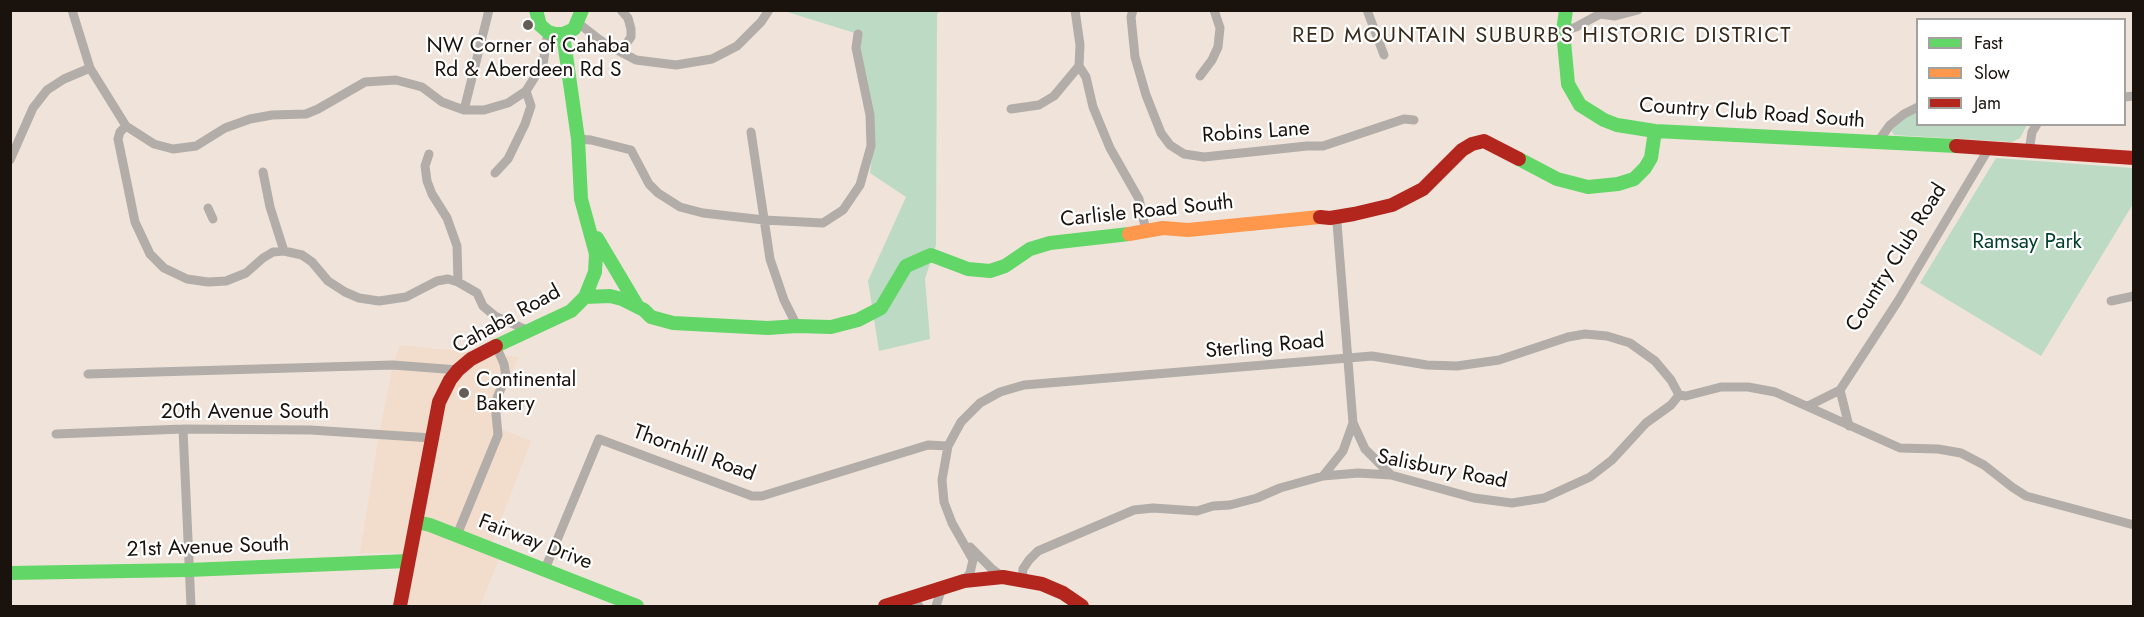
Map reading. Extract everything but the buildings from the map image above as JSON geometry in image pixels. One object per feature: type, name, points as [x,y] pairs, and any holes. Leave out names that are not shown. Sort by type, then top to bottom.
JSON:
[{"type":"street","points":[[72,10],[90,68],[126,126],[154,144],[173,149],[196,146],[225,128],[250,119],[272,115],[306,114],[364,82],[396,80],[422,87],[442,102],[464,110],[484,110],[508,103],[526,91],[543,64],[548,32]]},
{"type":"street","points":[[464,110],[489,10]]},
{"type":"street","points":[[536,10],[540,25],[548,32],[563,34],[574,29],[580,17],[604,42],[636,60],[676,65],[712,59],[737,46],[761,22],[769,10]]},
{"type":"street","points":[[621,10],[628,18],[631,37],[621,51]]},
{"type":"street","points":[[1075,10],[1080,45],[1079,66],[1086,77],[1094,107],[1110,148],[1139,200],[1146,231]]},
{"type":"street","name":"Robins Lane","points":[[1133,10],[1131,17],[1135,57],[1146,95],[1161,133],[1170,145],[1184,154],[1204,157],[1323,146],[1404,119],[1414,120]]},
{"type":"street","points":[[1200,76],[1218,47],[1220,28],[1214,10]]},
{"type":"street","points":[[1367,10],[1384,55]]},
{"type":"street","name":"Country Club Road South","points":[[1566,10],[1563,31],[1568,84],[1580,105],[1617,125],[1655,131],[1989,148],[2133,158]]},
{"type":"street","points":[[1563,31],[1600,14],[1615,16],[1638,10]]},
{"type":"street","name":"Cahaba Road","points":[[400,606],[439,402],[450,380],[471,359],[527,330],[572,311],[585,297],[595,272],[596,254],[581,199],[578,139],[563,34]]},
{"type":"street","points":[[578,139],[631,150],[649,183],[658,193],[680,207],[703,213],[764,220],[823,223],[843,210],[860,185],[871,146],[870,115],[856,48],[858,34]]},
{"type":"street","points":[[1011,109],[1039,105],[1054,96],[1079,66]]},
{"type":"street","points":[[10,160],[33,108],[47,90],[64,79],[90,68]]},
{"type":"street","points":[[495,173],[508,159],[525,124],[531,106],[526,91]]},
{"type":"street","points":[[1877,143],[1890,125],[1916,108]]},
{"type":"street","points":[[126,126],[120,132],[118,139],[135,222],[150,254],[164,268],[187,279],[208,282],[226,280],[246,273],[273,252],[284,251],[302,255],[312,262],[328,281],[345,292],[359,298],[379,301],[406,297],[437,281],[448,279],[477,293],[483,306],[495,316],[527,330]]},
{"type":"street","points":[[2029,151],[2032,132],[2036,126]]},
{"type":"street","name":"Carlisle Road South","points":[[585,297],[610,296],[622,299],[651,317],[673,322],[768,328],[831,327],[858,320],[881,308],[906,266],[931,255],[968,269],[990,271],[1005,266],[1030,249],[1050,243],[1115,237],[1162,228],[1188,230],[1312,217],[1330,218],[1392,205],[1423,189],[1462,150],[1484,141],[1557,179],[1588,187],[1618,184],[1634,179],[1645,168],[1651,158],[1655,131]]},
{"type":"street","points":[[751,132],[774,272],[797,326]]},
{"type":"street","name":"Country Club Road","points":[[1840,390],[1898,301],[1989,148]]},
{"type":"street","points":[[429,154],[425,166],[427,181],[447,218],[457,246],[458,282]]},
{"type":"street","points":[[263,172],[270,207],[284,251]]},
{"type":"street","points":[[207,208],[213,219]]},
{"type":"street","points":[[1330,218],[1337,223],[1353,423],[1365,450],[1391,475]]},
{"type":"street","points":[[586,221],[639,308]]},
{"type":"street","points":[[2111,301],[2133,296]]},
{"type":"street","name":"Sterling Road","points":[[964,581],[970,573],[973,560],[952,523],[944,501],[942,480],[948,446],[961,422],[980,403],[1000,392],[1024,385],[1372,356],[1457,366],[1499,360],[1568,337],[1585,334],[1607,336],[1630,343],[1655,361],[1671,380],[1679,395]]},
{"type":"street","points":[[457,535],[498,435],[495,403],[506,376],[496,346]]},
{"type":"street","points":[[88,374],[393,365],[458,370]]},
{"type":"street","points":[[1679,395],[1686,396],[1721,387],[1748,387],[1775,392],[1900,448],[1938,449],[1961,453],[1984,465],[2012,488],[2026,496],[2133,525]]},
{"type":"street","points":[[1808,406],[1840,390],[1849,426]]},
{"type":"street","name":"Salisbury Road","points":[[1022,579],[1023,569],[1038,551],[1134,510],[1154,508],[1197,511],[1257,498],[1280,488],[1323,476],[1358,473],[1391,475],[1474,498],[1512,503],[1544,498],[1590,477],[1612,460],[1646,423],[1671,405],[1679,395]]},
{"type":"street","points":[[1323,476],[1343,451],[1353,423]]},
{"type":"street","points":[[183,429],[191,606]]},
{"type":"street","name":"20th Avenue South","points":[[56,434],[183,429],[311,430],[432,438]]},
{"type":"street","name":"Thornhill Road","points":[[545,569],[599,439],[752,496],[762,496],[928,445],[948,446]]},
{"type":"street","name":"Fairway Drive","points":[[417,522],[457,535],[637,606]]},
{"type":"street","name":"Sterling Road","points":[[962,539],[1003,577]]},
{"type":"street","name":"21st Avenue South","points":[[10,573],[188,570],[408,561]]},
{"type":"street","points":[[885,606],[964,581],[1003,577],[1042,584],[1063,593],[1082,606]]},
{"type":"street","points":[[936,606],[942,588]]},
{"type":"street","points":[[905,600],[919,606]]},
{"type":"shaded area","points":[[400,345],[519,357],[497,406],[501,429],[531,441],[490,549],[501,554],[480,606],[400,606],[407,561],[398,553],[360,553],[379,434],[393,365]]},
{"type":"green space","points":[[784,11],[940,11],[937,14],[936,245],[925,279],[930,339],[879,351],[868,281],[906,197],[870,173],[874,141],[858,34]]},
{"type":"green space","points":[[1916,111],[1916,126],[2026,126],[2020,138],[2012,142],[1894,135],[1893,127]]},
{"type":"green space","name":"Ramsay Park","points":[[1996,158],[2133,168],[2133,204],[2041,356],[1920,283]]},
{"type":"traffic: fast","points":[[536,10],[540,25],[548,32],[555,34],[563,34],[574,29],[582,10]]},
{"type":"traffic: fast","points":[[1566,10],[1563,31],[1568,84],[1580,105],[1617,125],[1655,131],[1956,146]]},
{"type":"traffic: fast","points":[[496,346],[571,311],[585,297],[595,272],[596,254],[581,199],[578,139],[563,34]]},
{"type":"traffic: fast","points":[[1519,159],[1557,179],[1588,187],[1618,184],[1634,179],[1645,168],[1651,158],[1655,131]]},
{"type":"traffic: fast","points":[[585,297],[610,296],[622,299],[644,310],[651,317],[673,323],[768,328],[831,327],[858,320],[881,308],[906,266],[931,255],[968,269],[990,271],[1005,266],[1030,249],[1050,243],[1129,234]]},
{"type":"traffic: fast","points":[[597,238],[638,307]]},
{"type":"traffic: fast","points":[[417,522],[430,525],[637,606]]},
{"type":"traffic: fast","points":[[10,573],[188,570],[408,561]]},
{"type":"traffic: slow","points":[[1129,234],[1163,228],[1188,230],[1320,217]]},
{"type":"traffic: jam","points":[[1320,217],[1330,218],[1392,205],[1423,189],[1462,150],[1472,144],[1484,141],[1519,159]]},
{"type":"traffic: jam","points":[[1956,146],[2134,158]]},
{"type":"traffic: jam","points":[[400,606],[439,402],[458,370],[471,359],[496,346]]},
{"type":"traffic: jam","points":[[885,606],[964,581],[1003,577],[1042,584],[1063,593],[1082,606]]},
{"type":"place","name":"NW Corner of Cahaba Rd & Aberdeen Rd S","points":[[528,25]]},
{"type":"place","name":"Continental Bakery","points":[[464,393]]},
{"type":"district","name":"RED MOUNTAIN SUBURBS HISTORIC DISTRICT","points":[[1542,37]]}]
